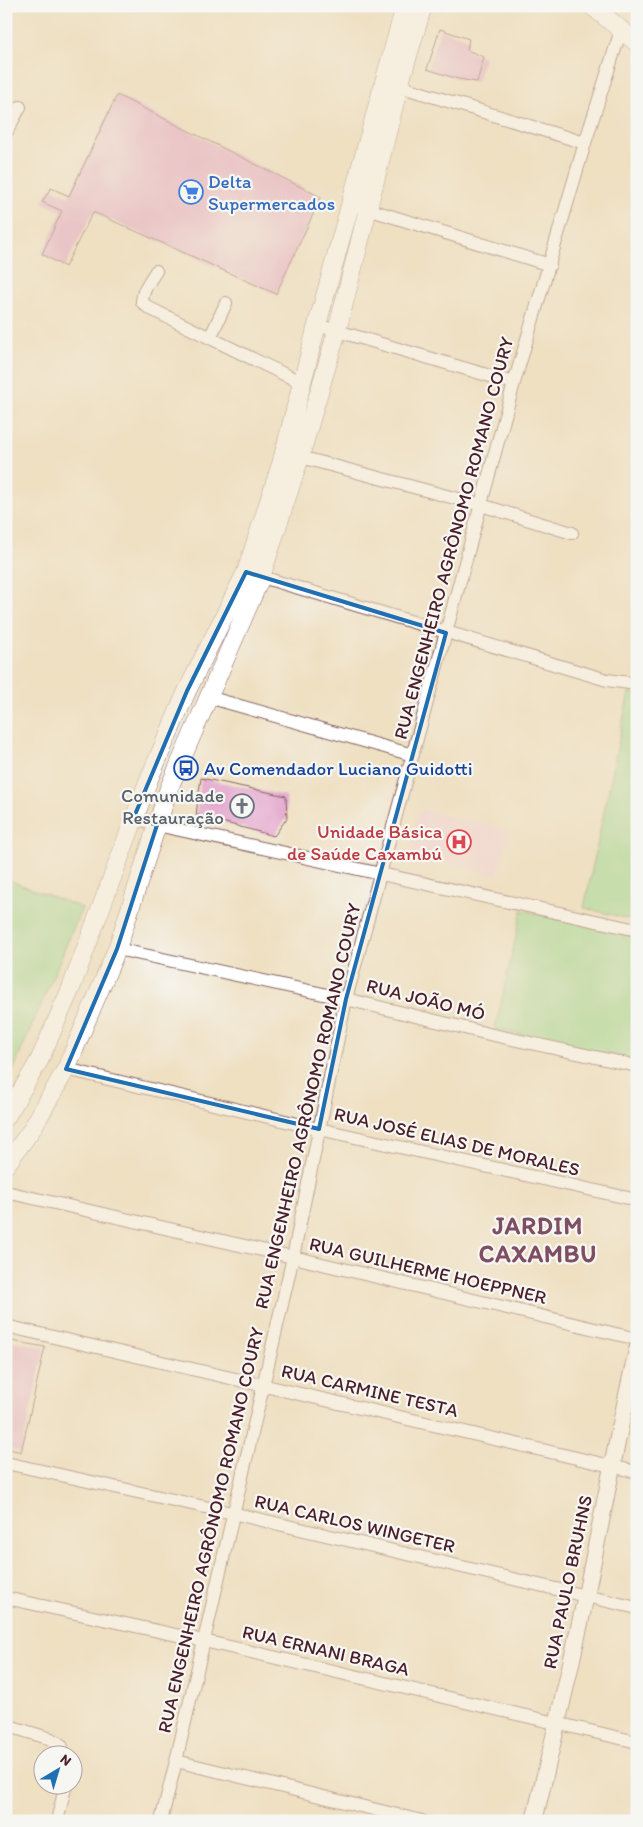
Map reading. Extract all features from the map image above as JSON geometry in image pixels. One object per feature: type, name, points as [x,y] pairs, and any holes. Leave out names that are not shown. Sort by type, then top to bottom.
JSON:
[{"type":"main road","points":[[6,1116],[39,1061],[72,988],[134,817],[186,691],[253,574],[316,325],[405,6]]},
{"type":"main road","points":[[6,1165],[32,1129],[66,1069],[117,949],[170,788],[208,697],[253,574],[300,457],[337,331],[399,86],[423,6]]},
{"type":"main road","points":[[592,6],[637,43]]},
{"type":"street","name":"RUA ENGENHEIRO AGRÔNOMO ROMANO COURY","points":[[161,1821],[293,1256],[346,999],[514,383],[585,143],[622,30]]},
{"type":"street","points":[[399,86],[585,143]]},
{"type":"street","points":[[6,108],[20,107],[6,133]]},
{"type":"street","points":[[350,204],[550,265]]},
{"type":"street","points":[[156,271],[142,296],[142,302],[149,308],[302,383]]},
{"type":"street","points":[[210,338],[226,303]]},
{"type":"street","points":[[316,325],[514,383]]},
{"type":"street","points":[[300,457],[481,506],[572,533]]},
{"type":"street","points":[[253,574],[607,680],[637,684]]},
{"type":"street","points":[[208,697],[413,755]]},
{"type":"street","points":[[134,817],[157,826],[637,930]]},
{"type":"street","name":"RUA JOÃO MÓ","points":[[117,949],[637,1066]]},
{"type":"street","name":"RUA JOSÉ ELIAS DE MORALES","points":[[66,1069],[319,1129],[637,1200]]},
{"type":"street","name":"RUA GUILHERME HOEPPNER","points":[[6,1192],[293,1256],[637,1339]]},
{"type":"street","name":"RUA CARMINE TESTA","points":[[6,1326],[637,1472]]},
{"type":"street","name":"RUA PAULO BRUHNS","points":[[534,1821],[558,1724],[637,1350]]},
{"type":"street","name":"RUA CARLOS WINGETER","points":[[6,1463],[232,1513],[637,1608]]},
{"type":"street","name":"RUA ERNANI BRAGA","points":[[6,1598],[204,1641],[637,1742]]},
{"type":"street","points":[[6,1725],[51,1739],[56,1744]]},
{"type":"street","points":[[176,1761],[422,1821]]},
{"type":"street","points":[[57,1821],[64,1794]]},
{"type":"highlighted area","points":[[246,572],[446,633],[346,999],[319,1129],[66,1069],[117,949],[157,825],[134,817],[187,691]]},
{"type":"shaded area","name":"Unidade Básica de Saúde Caxambú","points":[[419,809],[509,831],[498,875],[408,854]]},
{"type":"green space","points":[[629,692],[637,694],[637,921],[584,908]]},
{"type":"green space","points":[[6,879],[82,908],[6,1087]]},
{"type":"green space","points":[[522,910],[637,937],[637,1061],[495,1029]]},
{"type":"building","points":[[440,29],[469,39],[467,50],[484,57],[477,82],[458,79],[427,69]]},
{"type":"building","name":"Delta Supermercados","points":[[117,95],[321,197],[276,294],[93,212],[65,267],[42,254],[62,211],[42,202],[51,188],[69,196]]},
{"type":"building","name":"Comunidade Restauração","points":[[201,778],[286,796],[287,818],[274,836],[196,815]]},
{"type":"building","points":[[6,1340],[45,1347],[21,1452],[6,1448]]},
{"type":"place","name":"Delta Supermercados","points":[[191,192]]},
{"type":"place","name":"Av Comendador Luciano Guidotti","points":[[186,768]]},
{"type":"place","name":"Comunidade Restauração","points":[[242,806]]},
{"type":"place","name":"Unidade Básica de Saúde Caxambú","points":[[459,842]]},
{"type":"district","name":"JARDIM CAXAMBU","points":[[538,1240]]}]
